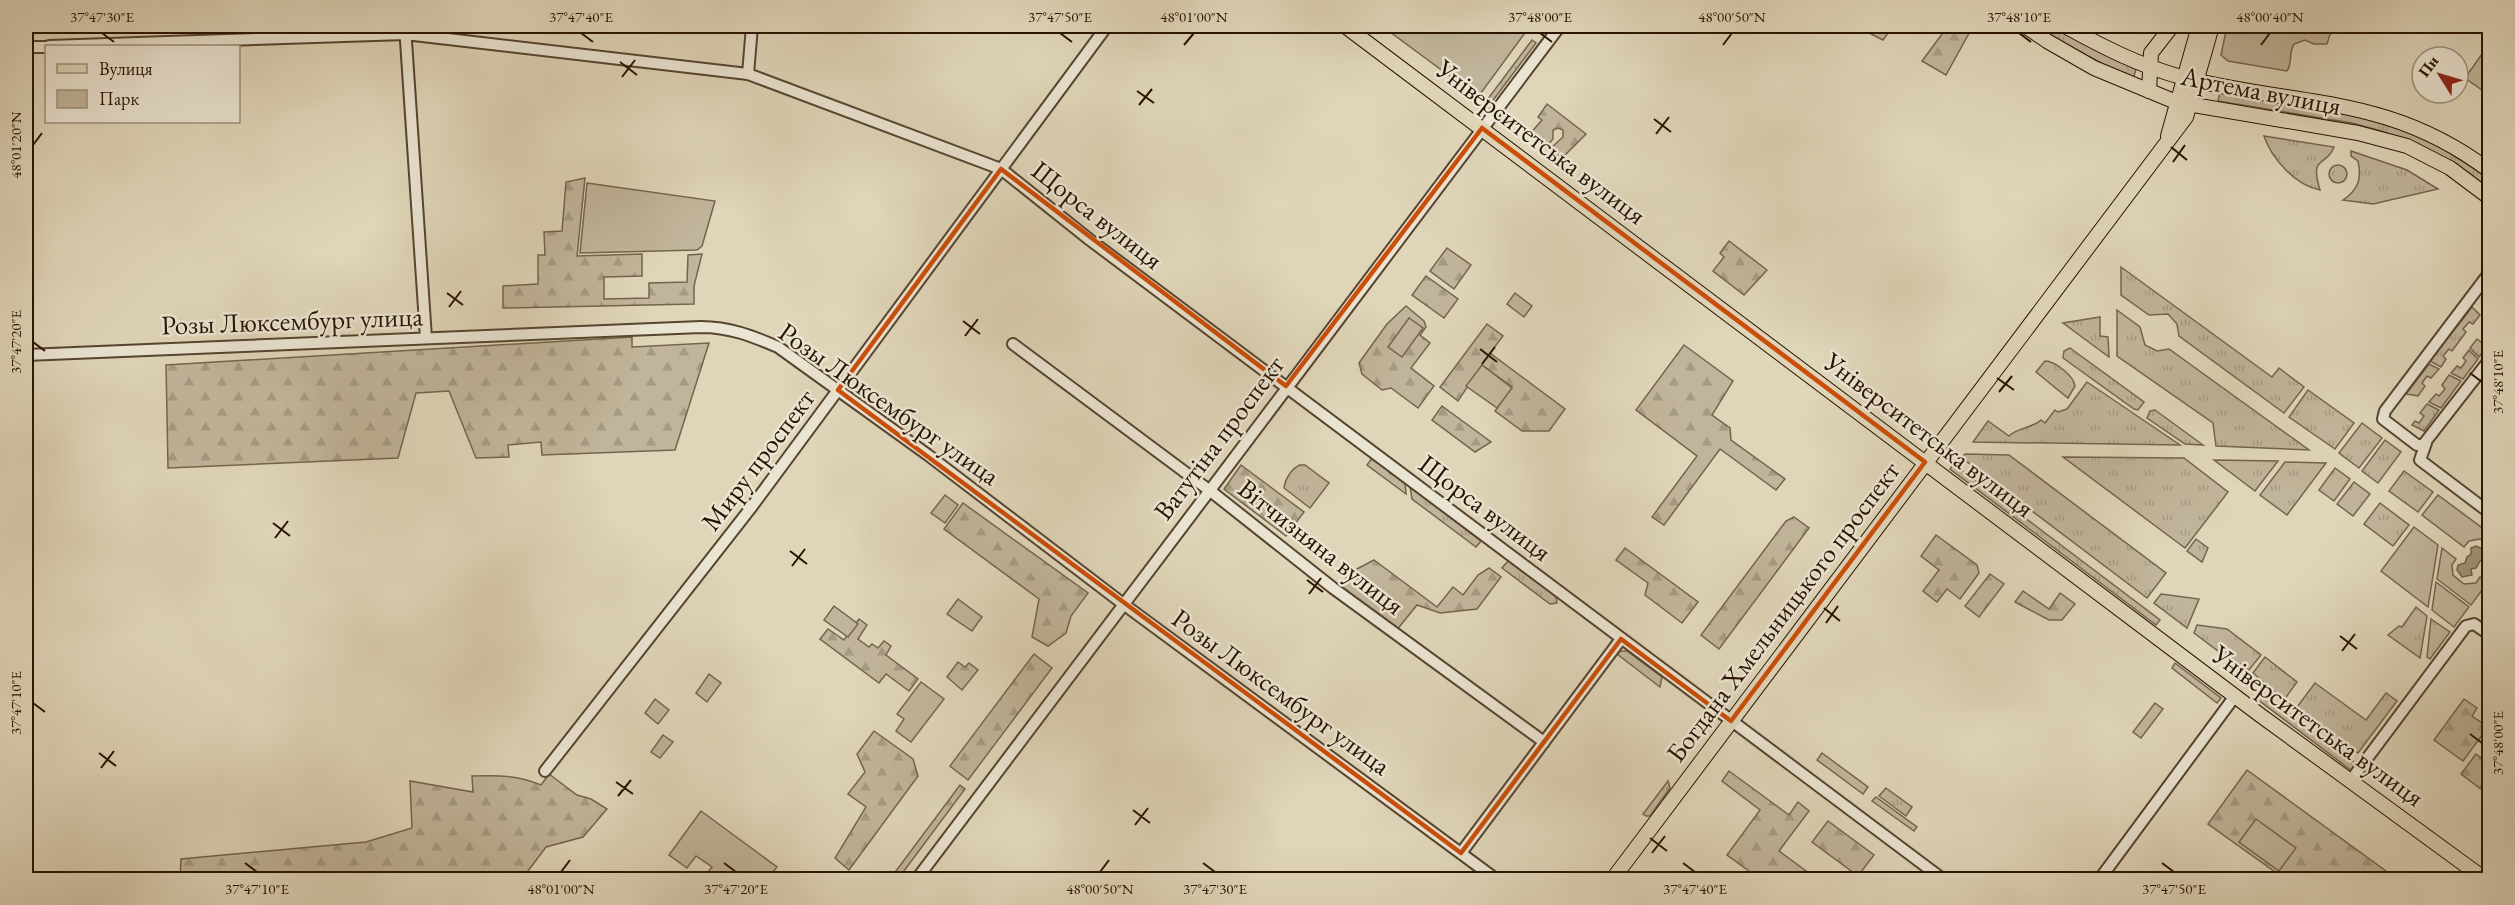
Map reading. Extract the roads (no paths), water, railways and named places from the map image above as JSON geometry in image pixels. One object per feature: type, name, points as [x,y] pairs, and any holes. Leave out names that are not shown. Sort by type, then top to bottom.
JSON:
[{"type":"main road","name":"Університетська вулиця","points":[[1346,26],[2235,696],[2486,879]]},
{"type":"main road","name":"Артема вулиця","points":[[2025,26],[2094,68],[2176,102],[2358,133],[2407,146],[2450,168],[2490,198]]},
{"type":"main road","name":"Артема вулиця","points":[[2065,26],[2103,47],[2148,66],[2183,77],[2369,111],[2436,135],[2490,171]]},
{"type":"main road","points":[[2149,91],[2148,66],[2151,53],[2172,26]]},
{"type":"main road","name":"Богдана Хмельницького проспект","points":[[2166,144],[2199,26]]},
{"type":"main road","name":"Богдана Хмельницького проспект","points":[[1612,879],[2186,117],[2212,26]]},
{"type":"street","points":[[748,74],[752,26]]},
{"type":"street","name":"Миру проспект","points":[[545,771],[687,592],[1107,26]]},
{"type":"street","name":"Ватутіна проспект","points":[[916,879],[1208,489],[1560,26]]},
{"type":"street","points":[[405,30],[426,338]]},
{"type":"street","name":"Щорса вулиця","points":[[70,45],[405,30],[748,74],[1001,169],[1090,240],[1944,879]]},
{"type":"street","name":"Щорса вулиця","points":[[26,47],[45,46]]},
{"type":"street","points":[[2426,443],[2417,445],[2384,420],[2383,414],[2490,272]]},
{"type":"street","name":"Розы Люксембург улица","points":[[26,355],[723,327],[778,348],[838,390],[1122,603],[1497,879]]},
{"type":"street","name":"Вітчизняна вулиця","points":[[1013,344],[1208,489],[1333,588],[1544,742]]},
{"type":"street","points":[[2490,359],[2426,443],[2420,460],[2490,513]]},
{"type":"street","points":[[2351,780],[2466,626],[2474,624],[2490,635]]},
{"type":"street","points":[[1461,853],[1621,639]]},
{"type":"street","points":[[2099,879],[2235,696]]}]
